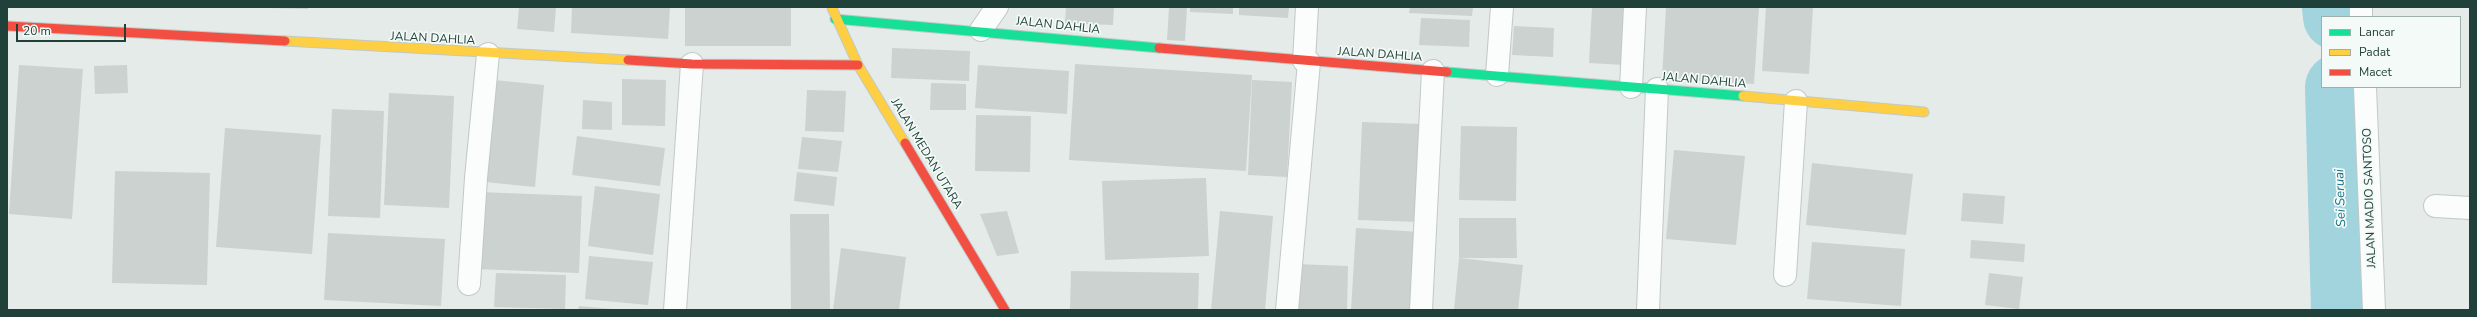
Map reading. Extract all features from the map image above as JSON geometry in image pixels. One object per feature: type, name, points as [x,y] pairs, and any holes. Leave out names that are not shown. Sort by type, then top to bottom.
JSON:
[{"type":"street","name":"JALAN MEDAN UTARA","points":[[832,7],[835,19],[858,65],[1005,310]]},
{"type":"street","points":[[981,30],[997,7]]},
{"type":"street","points":[[1287,310],[1307,62],[1307,7]]},
{"type":"street","points":[[1497,75],[1502,7]]},
{"type":"street","points":[[1631,87],[1635,7]]},
{"type":"street","name":"JALAN DAHLIA","points":[[835,19],[981,30],[1307,62],[1497,75],[1924,112]]},
{"type":"street","name":"JALAN DAHLIA","points":[[7,26],[488,54],[692,64],[858,65]]},
{"type":"street","points":[[469,284],[476,178],[488,54]]},
{"type":"street","points":[[675,310],[692,64]]},
{"type":"street","points":[[1421,310],[1433,71]]},
{"type":"street","name":"JALAN MADIO SANTOSO","points":[[2365,88],[2374,310]]},
{"type":"street","points":[[1648,310],[1657,89]]},
{"type":"street","points":[[1785,275],[1796,101]]},
{"type":"street","points":[[2436,206],[2470,208]]},
{"type":"building","points":[[308,7],[308,9],[267,8]]},
{"type":"building","points":[[519,7],[556,7],[554,32],[517,29]]},
{"type":"building","points":[[572,7],[670,7],[668,39],[571,33]]},
{"type":"building","points":[[685,7],[791,7],[791,46],[685,46]]},
{"type":"building","points":[[1066,7],[1114,7],[1113,25],[1065,23]]},
{"type":"building","points":[[1169,7],[1187,7],[1185,41],[1167,40]]},
{"type":"building","points":[[1190,7],[1233,7],[1233,14],[1190,12]]},
{"type":"building","points":[[1239,7],[1289,7],[1288,18],[1239,15]]},
{"type":"building","points":[[1410,7],[1473,7],[1472,16],[1409,13]]},
{"type":"building","points":[[1592,7],[1627,7],[1624,65],[1589,63]]},
{"type":"building","points":[[1666,7],[1759,7],[1754,84],[1662,79]]},
{"type":"building","points":[[1766,7],[1813,7],[1809,74],[1762,71]]},
{"type":"building","points":[[1421,18],[1470,20],[1469,47],[1419,45]]},
{"type":"building","points":[[1514,26],[1554,28],[1553,57],[1512,55]]},
{"type":"building","points":[[892,48],[970,51],[969,81],[891,78]]},
{"type":"building","points":[[1075,64],[1252,75],[1246,171],[1069,160]]},
{"type":"building","points":[[19,65],[83,69],[72,219],[9,214]]},
{"type":"building","points":[[127,65],[128,93],[95,94],[94,66]]},
{"type":"building","points":[[978,65],[1069,71],[1067,114],[975,108]]},
{"type":"building","points":[[622,79],[666,80],[665,126],[622,125]]},
{"type":"building","points":[[494,80],[544,85],[535,187],[485,182]]},
{"type":"building","points":[[1252,80],[1292,82],[1287,177],[1248,175]]},
{"type":"building","points":[[931,83],[966,84],[966,110],[930,110]]},
{"type":"building","points":[[807,90],[846,91],[844,132],[805,131]]},
{"type":"building","points":[[389,93],[454,96],[449,208],[384,205]]},
{"type":"building","points":[[583,100],[612,102],[612,130],[582,129]]},
{"type":"building","points":[[332,109],[384,111],[380,218],[328,216]]},
{"type":"building","points":[[976,115],[1031,116],[1030,172],[975,171]]},
{"type":"building","points":[[1362,122],[1422,124],[1419,222],[1358,220]]},
{"type":"building","points":[[1461,126],[1517,127],[1516,201],[1459,200]]},
{"type":"building","points":[[225,128],[321,135],[312,254],[216,247]]},
{"type":"building","points":[[577,136],[665,148],[660,186],[572,175]]},
{"type":"building","points":[[802,137],[842,141],[838,172],[798,169]]},
{"type":"building","points":[[1674,150],[1745,156],[1736,245],[1666,239]]},
{"type":"building","points":[[1812,163],[1913,174],[1906,235],[1806,225]]},
{"type":"building","points":[[115,171],[210,173],[207,285],[112,283]]},
{"type":"building","points":[[797,172],[837,177],[834,206],[794,201]]},
{"type":"building","points":[[1206,178],[1209,256],[1105,260],[1102,181]]},
{"type":"building","points":[[595,186],[660,194],[653,255],[588,246]]},
{"type":"building","points":[[479,192],[582,196],[579,273],[476,269]]},
{"type":"building","points":[[1963,193],[2005,196],[2003,224],[1961,221]]},
{"type":"building","points":[[1007,211],[1019,253],[997,256],[980,214]]},
{"type":"building","points":[[1220,211],[1273,216],[1265,310],[1211,310]]},
{"type":"building","points":[[790,214],[829,214],[830,310],[791,310]]},
{"type":"building","points":[[1459,218],[1516,218],[1517,258],[1459,258]]},
{"type":"building","points":[[1356,228],[1421,232],[1416,310],[1351,310]]},
{"type":"building","points":[[328,233],[445,239],[441,306],[324,300]]},
{"type":"building","points":[[1971,240],[2025,244],[2024,262],[1970,258]]},
{"type":"building","points":[[1812,242],[1905,249],[1901,306],[1807,299]]},
{"type":"building","points":[[841,248],[906,257],[899,310],[833,310]]},
{"type":"building","points":[[589,256],[653,262],[648,305],[585,299]]},
{"type":"building","points":[[1459,258],[1523,265],[1518,310],[1454,310]]},
{"type":"building","points":[[1295,264],[1348,266],[1347,310],[1294,310]]},
{"type":"building","points":[[1071,271],[1199,273],[1198,310],[1070,310]]},
{"type":"building","points":[[496,273],[566,275],[565,309],[494,307]]},
{"type":"building","points":[[1989,273],[2023,277],[2019,309],[1985,305]]},
{"type":"building","points":[[579,306],[612,309],[612,310],[578,310]]},
{"type":"waterway","name":"Sei Seruai","points":[[2335,7],[2336,16]]},
{"type":"waterway","name":"Sei Seruai","points":[[2338,88],[2344,310]]},
{"type":"traffic: fast","points":[[835,19],[1159,48]]},
{"type":"traffic: fast","points":[[1447,72],[1743,96]]},
{"type":"traffic: slow","points":[[832,8],[858,65],[905,143]]},
{"type":"traffic: slow","points":[[285,41],[628,60]]},
{"type":"traffic: slow","points":[[1743,96],[1924,112]]},
{"type":"traffic: jam","points":[[7,26],[285,41]]},
{"type":"traffic: jam","points":[[1159,48],[1447,72]]},
{"type":"traffic: jam","points":[[628,60],[692,64],[858,65]]},
{"type":"traffic: jam","points":[[905,143],[1005,310]]}]
